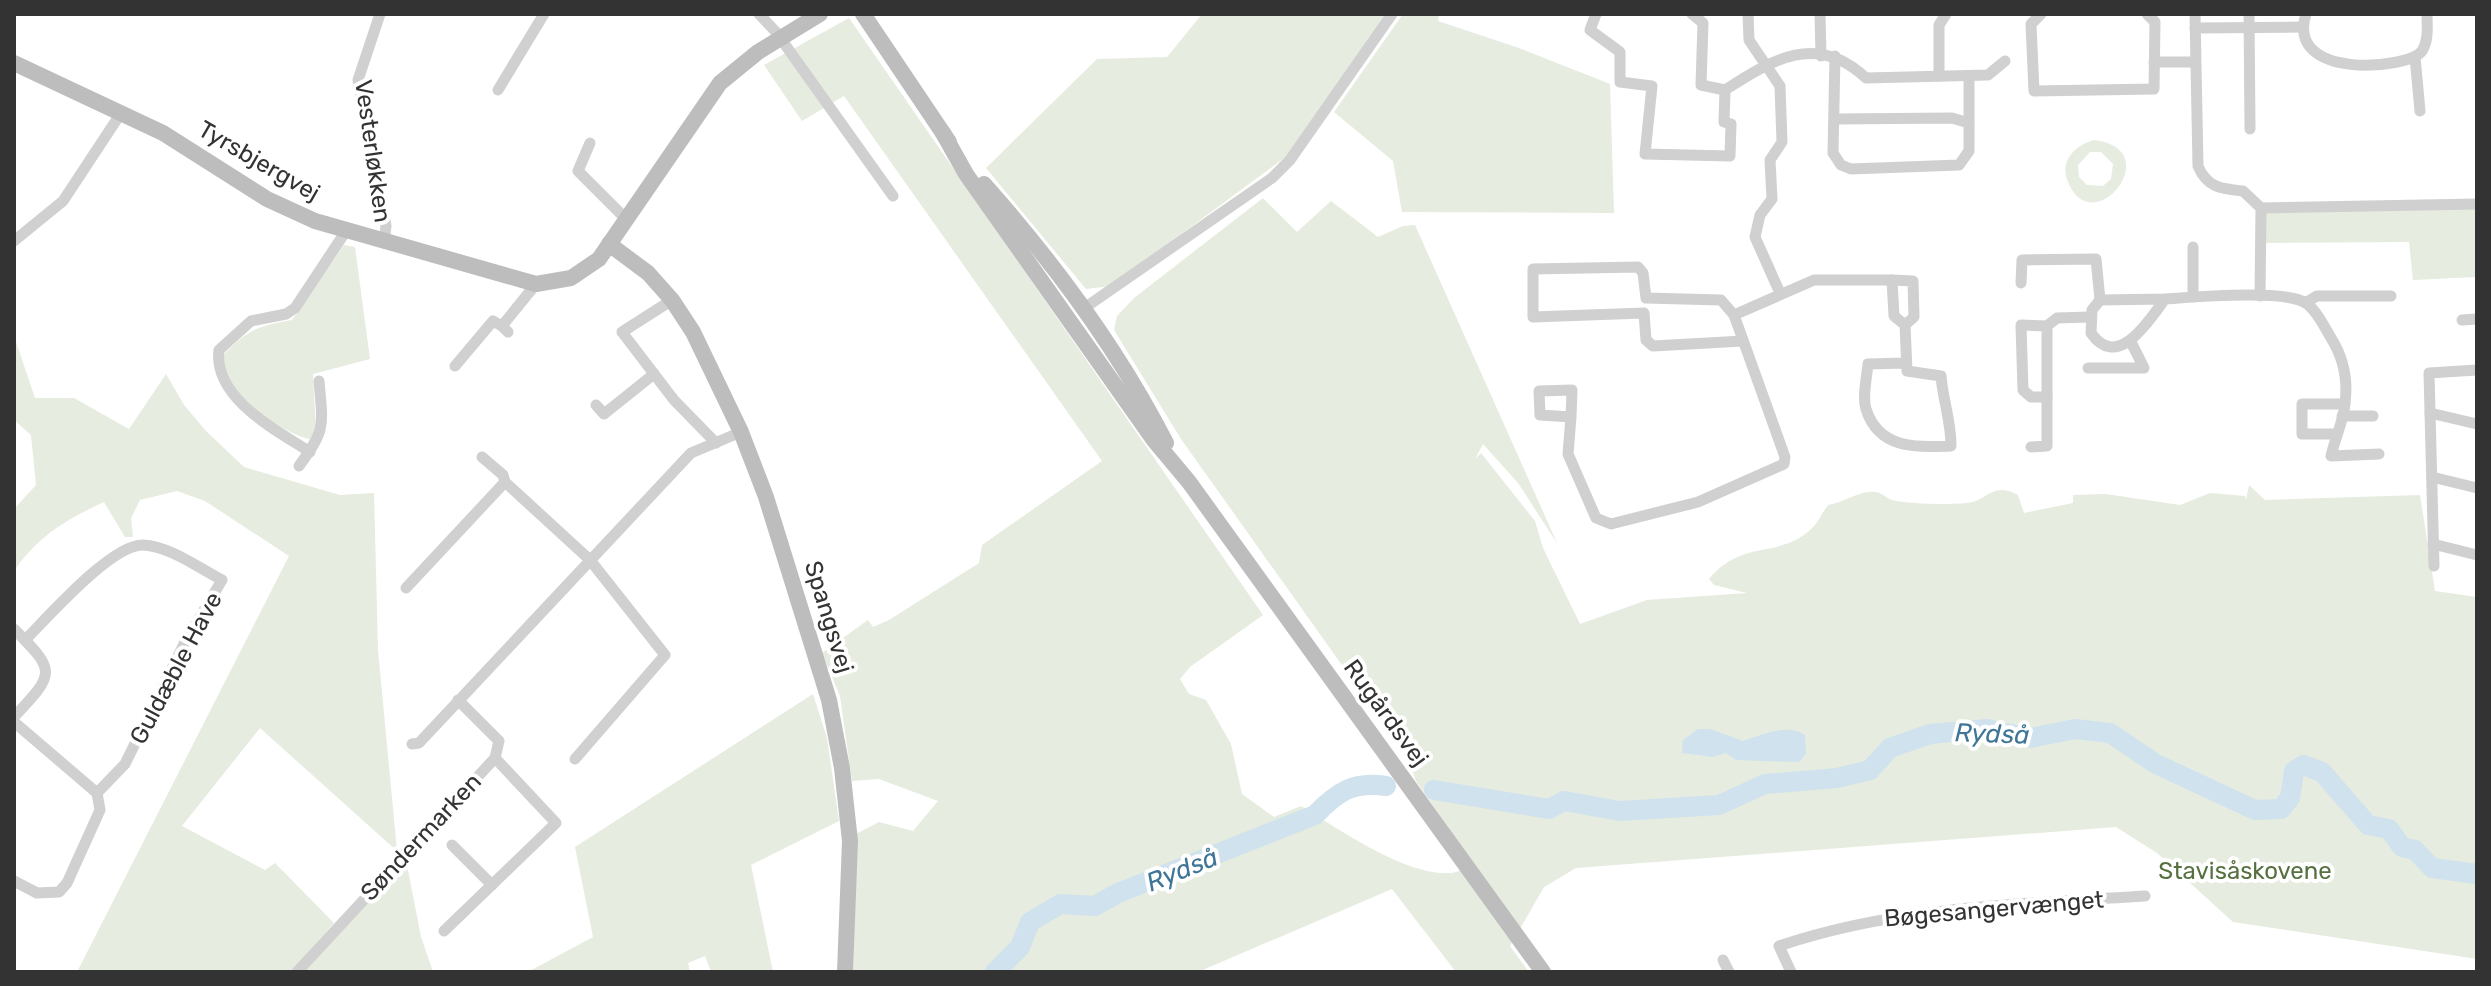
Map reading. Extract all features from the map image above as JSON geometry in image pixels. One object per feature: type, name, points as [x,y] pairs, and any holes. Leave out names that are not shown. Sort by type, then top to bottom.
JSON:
[{"type":"street","name":"Vesterløkken","points":[[380,14],[358,80],[386,226],[384,243]]},
{"type":"street","points":[[498,90],[543,14]]},
{"type":"street","points":[[759,14],[780,38],[893,196]]},
{"type":"street","name":"Tyrsbjergvej","points":[[14,63],[163,133],[287,210],[384,243],[536,284],[571,278],[587,270],[609,244],[708,98],[738,67],[820,14]]},
{"type":"street","name":"Rugårdsvej","points":[[863,14],[1020,251],[1050,278],[1140,391],[1189,482],[1543,972]]},
{"type":"street","points":[[1080,319],[1281,169],[1392,14]]},
{"type":"street","points":[[1596,14],[1590,30],[1620,52],[1620,82],[1652,86],[1651,118],[1645,123],[1645,154],[1730,156],[1731,124],[1724,122],[1725,90]]},
{"type":"street","points":[[1692,14],[1703,18],[1701,85],[1725,90],[1780,57],[1835,56],[1850,63],[1866,78],[1988,75],[2005,61]]},
{"type":"street","points":[[1748,14],[1749,40],[1780,86],[1782,142],[1770,160],[1772,199],[1760,215],[1755,237],[1780,293]]},
{"type":"street","points":[[1820,14],[1821,56]]},
{"type":"street","points":[[1939,76],[1939,25],[1946,14]]},
{"type":"street","points":[[2041,14],[2031,24],[2034,91],[2154,89],[2155,22],[2147,14]]},
{"type":"street","points":[[2195,14],[2201,174],[2214,186],[2243,191],[2261,208],[2477,204]]},
{"type":"street","points":[[2249,14],[2250,129]]},
{"type":"street","points":[[2306,14],[2302,27],[2310,49],[2334,64],[2406,62],[2415,57],[2427,41],[2427,14]]},
{"type":"street","points":[[2195,28],[2302,27]]},
{"type":"street","points":[[1835,56],[1833,153],[1841,165],[1851,169],[1959,165],[1969,151],[1969,76]]},
{"type":"street","points":[[2415,57],[2420,111]]},
{"type":"street","points":[[2154,62],[2195,62]]},
{"type":"street","points":[[14,241],[47,218],[63,201],[121,113]]},
{"type":"street","points":[[1835,119],[1952,118],[1969,123]]},
{"type":"street","name":"Rugårdsvej","points":[[943,133],[1043,254],[1080,319]]},
{"type":"street","points":[[590,143],[578,171],[626,219]]},
{"type":"street","points":[[2260,296],[2261,208]]},
{"type":"street","points":[[310,452],[255,415],[220,372],[219,350],[251,321],[286,314],[295,308],[346,231]]},
{"type":"street","name":"Spangsvej","points":[[609,244],[648,273],[672,300],[693,332],[741,432],[766,497],[836,731],[850,841],[845,972]]},
{"type":"street","points":[[2193,247],[2193,297]]},
{"type":"street","points":[[2021,283],[2022,260],[2096,259],[2100,300],[2090,317],[2091,333],[2096,341],[2105,345],[2131,342],[2165,299]]},
{"type":"street","points":[[1571,417],[1568,454],[1596,518],[1604,522],[1628,521],[1698,502],[1779,469],[1785,457],[1734,315],[1721,300],[1646,298],[1643,273],[1638,267],[1533,269],[1533,317],[1644,313],[1646,340],[1653,346],[1743,341]]},
{"type":"street","points":[[1734,315],[1814,280],[1913,281],[1914,317],[1905,325],[1905,363],[1907,371],[1941,376],[1944,406],[1951,417],[1951,446],[1905,447],[1880,432],[1865,408],[1868,364],[1905,363]]},
{"type":"street","points":[[1892,280],[1894,316],[1905,325]]},
{"type":"street","points":[[455,366],[493,321],[505,329],[536,284]]},
{"type":"street","points":[[2100,300],[2260,296],[2291,298],[2305,303],[2317,314],[2339,354],[2346,380],[2344,410],[2331,456],[2379,454]]},
{"type":"street","points":[[2305,303],[2317,296],[2391,296]]},
{"type":"street","points":[[672,300],[622,332],[674,400],[716,443]]},
{"type":"street","points":[[2047,397],[2031,397],[2023,390],[2021,325],[2047,326],[2057,318],[2090,317]]},
{"type":"street","points":[[2462,320],[2477,319]]},
{"type":"street","points":[[2031,447],[2047,446],[2047,326]]},
{"type":"street","points":[[2088,368],[2144,368],[2131,342]]},
{"type":"street","points":[[2434,566],[2429,373],[2477,370]]},
{"type":"street","points":[[596,405],[604,414],[654,374]]},
{"type":"street","points":[[299,466],[323,427],[319,381]]},
{"type":"street","points":[[2335,434],[2302,434],[2302,404],[2373,416]]},
{"type":"street","points":[[2430,413],[2477,424]]},
{"type":"street","points":[[412,744],[419,743],[691,453],[741,432]]},
{"type":"street","points":[[482,457],[590,560],[665,655],[575,759]]},
{"type":"street","points":[[2432,477],[2477,488]]},
{"type":"street","points":[[406,588],[505,482]]},
{"type":"street","points":[[2433,544],[2477,555]]},
{"type":"street","name":"Guldæble Have","points":[[25,640],[106,558],[130,546],[157,547],[222,580],[185,642],[125,764],[97,793]]},
{"type":"street","points":[[14,629],[45,660],[47,673],[42,686],[14,719],[97,793],[100,810],[67,883],[49,895],[37,893],[14,881]]},
{"type":"street","name":"Søndermarken","points":[[297,972],[495,758],[499,741],[458,700]]},
{"type":"street","points":[[444,931],[556,823],[495,758]]},
{"type":"street","points":[[452,845],[492,885]]},
{"type":"street","name":"Bøgesangervænget","points":[[1791,972],[1779,946],[1862,923],[1935,910],[2145,896]]},
{"type":"street","points":[[1723,960],[1729,972]]},
{"type":"green space","points":[[1202,14],[1385,14],[1287,156],[1111,286],[1086,289],[986,168],[1097,59],[1167,57]]},
{"type":"green space","points":[[1403,14],[1439,14],[1438,21],[1519,48],[1610,84],[1614,213],[1402,212],[1393,161],[1334,112]]},
{"type":"green space","name":"Stavisåskovene","points":[[849,18],[1263,615],[1190,667],[1180,679],[1189,694],[1206,700],[1231,744],[1242,794],[1274,817],[1301,806],[1373,849],[1432,872],[1453,873],[1473,863],[1416,781],[1408,758],[1181,439],[1114,330],[1117,316],[1134,298],[1263,198],[1297,232],[1331,201],[1378,237],[1403,226],[1415,225],[1557,543],[1518,483],[1483,444],[1475,459],[1481,453],[1535,521],[1543,548],[1580,624],[1647,600],[1747,593],[1714,585],[1709,579],[1734,559],[1797,539],[1812,528],[1828,505],[1869,492],[1899,501],[1950,504],[1974,502],[2002,490],[2018,495],[2024,513],[2073,503],[2073,495],[2106,494],[2180,505],[2210,493],[2245,496],[2246,500],[2249,485],[2265,500],[2420,495],[2435,591],[2477,597],[2477,959],[2233,922],[2157,853],[2116,827],[1576,868],[1544,887],[1510,946],[1529,972],[1456,972],[1392,889],[1198,972],[853,972],[856,834],[879,822],[913,831],[938,801],[879,779],[852,781],[840,696],[822,653],[868,620],[873,627],[889,620],[979,563],[982,545],[1102,461],[844,96],[802,121],[764,65]]},
{"type":"green space","points":[[2094,140],[2115,147],[2125,159],[2125,173],[2118,187],[2107,198],[2093,202],[2079,198],[2066,174],[2070,155]],"holes":[[[2090,152],[2101,152],[2113,164],[2111,179],[2103,186],[2087,185],[2079,177],[2078,165]]]},
{"type":"green space","points":[[2477,208],[2477,277],[2413,280],[2409,242],[2266,243],[2265,211]]},
{"type":"green space","points":[[344,245],[355,247],[370,359],[313,374],[316,430],[310,439],[277,424],[243,398],[228,377],[223,355],[254,330],[292,320]]},
{"type":"green space","points":[[14,336],[35,398],[74,398],[129,429],[166,374],[184,405],[244,467],[340,495],[374,493],[378,650],[397,851],[260,728],[182,826],[265,870],[275,863],[334,923],[291,972],[77,972],[289,556],[205,501],[177,491],[140,500],[131,518],[133,537],[125,537],[104,502],[90,508],[43,538],[14,571],[14,509],[36,485],[31,435],[14,420]]},
{"type":"green space","points":[[813,694],[827,738],[839,821],[751,865],[773,972],[711,972],[705,956],[688,963],[690,972],[528,972],[593,937],[575,847]]},
{"type":"green space","points":[[406,860],[421,937],[433,972],[301,972]]},
{"type":"water","points":[[1698,729],[1710,729],[1743,741],[1774,731],[1790,730],[1805,735],[1806,754],[1799,762],[1736,760],[1726,753],[1713,757],[1682,753],[1683,740]]},
{"type":"waterway","name":"Rydså","points":[[1434,790],[1549,809],[1564,801],[1620,811],[1719,805],[1765,784],[1837,778],[1870,770],[1890,748],[1930,734],[1987,729],[2030,738],[2075,729],[2110,733],[2156,764],[2255,810],[2281,809],[2290,798],[2294,771],[2303,765],[2322,772],[2368,825],[2389,829],[2402,847],[2415,850],[2432,868],[2477,874]]},
{"type":"waterway","name":"Rydså","points":[[995,972],[1020,947],[1030,922],[1060,904],[1095,906],[1118,893],[1315,815],[1346,790],[1364,785],[1386,786]]}]
